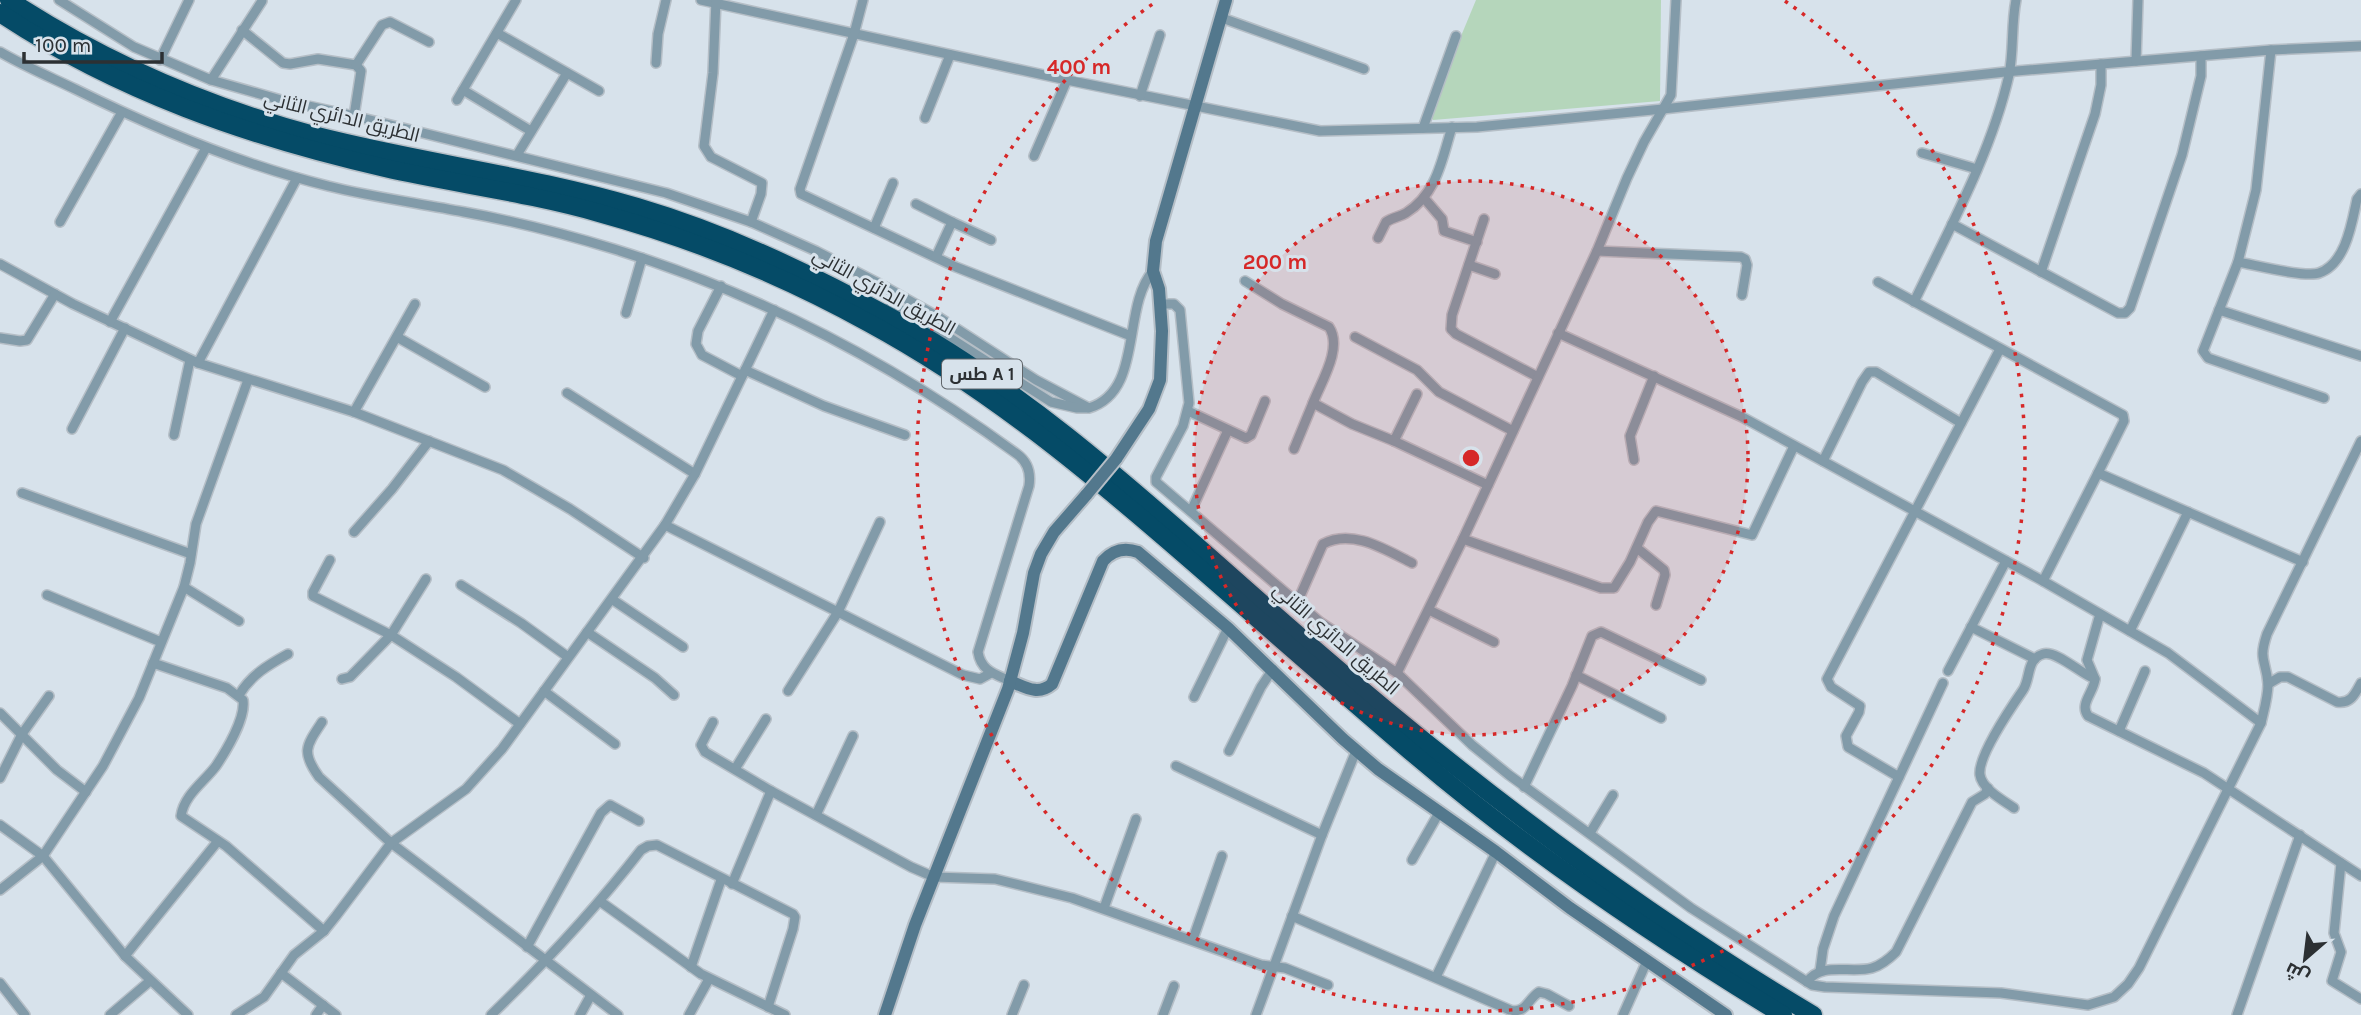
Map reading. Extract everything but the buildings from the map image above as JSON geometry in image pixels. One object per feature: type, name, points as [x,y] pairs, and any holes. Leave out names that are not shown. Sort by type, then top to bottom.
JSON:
[{"type":"highway","name":"الطريق الدائري الثاني","points":[[9,0],[60,32],[124,65],[219,105],[318,136],[532,180],[668,217],[789,264],[881,312],[944,348],[1060,430],[1431,748],[1532,826],[1676,929],[1813,1015]]},
{"type":"highway","name":"الطريق الدائري الثاني","points":[[0,13],[93,68],[197,113],[329,155],[516,192],[636,223],[745,263],[869,323],[968,382],[1076,462],[1421,760],[1515,835],[1649,930],[1783,1015]]},
{"type":"street","points":[[59,0],[134,47],[211,80],[269,97],[666,192],[751,222],[878,283],[940,318],[1036,380],[1088,408]]},
{"type":"street","points":[[160,60],[189,0]]},
{"type":"street","points":[[457,100],[516,0]]},
{"type":"street","points":[[656,63],[658,34],[666,0]]},
{"type":"street","points":[[701,0],[1140,96],[1321,131],[1452,127],[1663,109],[2010,72],[2271,50],[2361,46]]},
{"type":"street","points":[[863,0],[800,192],[936,257],[1131,336]]},
{"type":"street","points":[[885,1015],[934,877],[1010,681],[1023,634],[1034,573],[1041,554],[1054,532],[1116,460],[1149,409],[1160,380],[1163,350],[1159,289],[1153,271],[1156,241],[1226,0]]},
{"type":"street","points":[[1397,673],[1463,539],[1597,251],[1627,178],[1673,90],[1676,0]]},
{"type":"street","points":[[1914,302],[1977,169],[2000,106],[2010,72],[2012,20],[2016,0]]},
{"type":"street","points":[[2136,61],[2138,0]]},
{"type":"street","points":[[211,80],[262,1]]},
{"type":"street","points":[[717,2],[704,146],[712,158],[762,183],[751,222]]},
{"type":"street","points":[[1222,18],[1364,69]]},
{"type":"street","points":[[356,65],[382,25],[390,22],[429,42]]},
{"type":"street","points":[[242,30],[283,63],[318,59],[356,65],[361,71],[354,116]]},
{"type":"street","points":[[497,33],[599,91]]},
{"type":"street","points":[[1140,96],[1160,35]]},
{"type":"street","points":[[1423,128],[1456,36]]},
{"type":"street","points":[[2271,50],[2256,190],[2238,262],[2204,346],[2204,356],[2324,398]]},
{"type":"street","points":[[925,118],[950,55]]},
{"type":"street","points":[[1,56],[206,148],[298,178],[360,193],[503,220],[642,258],[721,286],[827,334],[956,411],[1025,461],[1029,471],[1028,486],[979,647],[980,662],[991,673],[1036,691],[1044,690],[1052,684],[1100,566],[1111,554],[1132,550],[1147,558],[1228,628],[1356,751],[1647,961],[1711,1011],[1726,1015]]},
{"type":"street","points":[[1952,224],[2118,313],[2128,311],[2182,155],[2201,76],[2201,56]]},
{"type":"street","points":[[2041,272],[2095,114],[2101,85],[2101,64]]},
{"type":"street","points":[[517,155],[567,73]]},
{"type":"street","points":[[1034,156],[1067,80]]},
{"type":"street","points":[[463,90],[531,131]]},
{"type":"street","points":[[60,222],[122,112]]},
{"type":"street","points":[[1378,238],[1386,222],[1404,214],[1433,187],[1452,127]]},
{"type":"street","points":[[110,322],[206,148]]},
{"type":"street","points":[[1922,153],[1977,169]]},
{"type":"street","points":[[174,435],[194,362],[298,178]]},
{"type":"street","points":[[874,228],[893,183]]},
{"type":"street","points":[[2238,262],[2308,274],[2321,272],[2330,266],[2346,244],[2357,198],[2361,194]]},
{"type":"street","points":[[1424,198],[1440,216],[1444,231],[1477,242]]},
{"type":"street","points":[[916,204],[991,240]]},
{"type":"street","points":[[1484,219],[1452,315],[1451,329],[1538,376]]},
{"type":"street","points":[[936,257],[952,222]]},
{"type":"street","points":[[1597,251],[1741,257],[1747,265],[1742,295]]},
{"type":"street","points":[[626,313],[642,258]]},
{"type":"street","points":[[0,264],[54,295],[194,362],[354,412],[503,470],[570,509],[644,558]]},
{"type":"street","points":[[1469,265],[1496,274]]},
{"type":"street","points":[[881,312],[886,308],[897,308],[926,321],[1051,402],[1088,408],[1105,400],[1115,388],[1127,361],[1139,294],[1153,271]]},
{"type":"street","points":[[1245,281],[1282,304],[1329,327],[1333,334],[1331,356],[1294,449]]},
{"type":"street","points":[[1878,282],[2123,415],[2124,421],[2043,581]]},
{"type":"street","points":[[721,286],[698,331],[696,344],[702,355],[824,406],[905,435]]},
{"type":"street","points":[[0,338],[27,340],[54,295]]},
{"type":"street","points":[[354,412],[415,304]]},
{"type":"street","points":[[1160,304],[1174,304],[1180,310],[1189,388],[1188,411],[1183,426],[1156,481],[1320,622],[1397,673],[1472,745],[1524,787],[1691,908],[1807,982],[1852,990],[2001,993],[2078,1005],[2106,1001],[2122,991],[2134,976],[2261,723],[2268,684],[2262,650],[2270,625],[2361,442]]},
{"type":"street","points":[[236,1015],[264,997],[294,955],[324,931],[391,843],[466,789],[520,724],[644,558],[665,525],[695,474],[774,310]]},
{"type":"street","points":[[2219,310],[2361,356]]},
{"type":"street","points":[[72,429],[125,328]]},
{"type":"street","points":[[1558,333],[1742,418],[2043,581],[2168,653],[2261,723]]},
{"type":"street","points":[[397,337],[485,387]]},
{"type":"street","points":[[1355,337],[1418,370],[1439,392],[1513,431]]},
{"type":"street","points":[[1899,777],[1848,747],[1846,736],[1860,706],[1831,687],[1827,679],[2000,349]]},
{"type":"street","points":[[1823,461],[1869,372],[1876,372],[1961,423]]},
{"type":"street","points":[[1633,460],[1630,436],[1654,376]]},
{"type":"street","points":[[0,890],[43,856],[126,726],[184,587],[196,524],[248,380]]},
{"type":"street","points":[[567,393],[695,474]]},
{"type":"street","points":[[1394,441],[1417,394]]},
{"type":"street","points":[[1188,411],[1248,438],[1265,401]]},
{"type":"street","points":[[1313,403],[1352,424],[1488,485]]},
{"type":"street","points":[[1191,511],[1228,430]]},
{"type":"street","points":[[354,533],[429,441]]},
{"type":"street","points":[[1463,539],[1608,589],[1616,586],[1656,511],[1752,535],[1775,481],[1794,446]]},
{"type":"street","points":[[2098,473],[2303,562]]},
{"type":"street","points":[[22,493],[191,554]]},
{"type":"street","points":[[2130,631],[2188,512]]},
{"type":"street","points":[[788,691],[838,612],[880,522]]},
{"type":"street","points":[[665,525],[967,677],[980,679],[991,673]]},
{"type":"street","points":[[1297,603],[1326,541],[1364,540],[1412,562]]},
{"type":"street","points":[[1637,548],[1664,570],[1656,605]]},
{"type":"street","points":[[330,560],[313,596],[391,635],[456,677],[520,724]]},
{"type":"street","points":[[1948,671],[2006,561]]},
{"type":"street","points":[[342,679],[350,677],[391,635],[426,579]]},
{"type":"street","points":[[461,585],[568,657]]},
{"type":"street","points":[[184,587],[239,621]]},
{"type":"street","points":[[47,594],[161,642]]},
{"type":"street","points":[[612,600],[683,647]]},
{"type":"street","points":[[1429,610],[1494,642]]},
{"type":"street","points":[[2100,614],[2087,660],[2095,679],[2085,711],[2091,717],[2188,764],[2229,788],[2361,876]]},
{"type":"street","points":[[1971,627],[2035,659]]},
{"type":"street","points":[[1194,697],[1228,628]]},
{"type":"street","points":[[587,632],[655,678],[674,695]]},
{"type":"street","points":[[1524,787],[1592,636],[1601,632],[1701,680]]},
{"type":"street","points":[[2014,808],[1988,788],[1981,779],[1980,767],[2003,720],[2025,685],[2030,666],[2035,659],[2046,653],[2095,679]]},
{"type":"street","points":[[239,695],[256,674],[288,654]]},
{"type":"street","points":[[153,663],[227,688],[239,695],[243,701],[242,716],[215,767],[198,786],[181,816],[218,841],[324,931]]},
{"type":"street","points":[[1229,751],[1273,669]]},
{"type":"street","points":[[2119,731],[2145,671]]},
{"type":"street","points":[[1576,675],[1661,719]]},
{"type":"street","points":[[2268,684],[2280,677],[2288,677],[2343,703],[2353,697],[2361,683]]},
{"type":"street","points":[[1820,971],[1829,927],[1943,683]]},
{"type":"street","points":[[544,691],[615,744]]},
{"type":"street","points":[[0,778],[22,734],[50,696]]},
{"type":"street","points":[[0,713],[57,770],[86,792]]},
{"type":"street","points":[[735,769],[766,719]]},
{"type":"street","points":[[321,722],[307,743],[306,751],[311,765],[320,777],[391,843],[618,1015]]},
{"type":"street","points":[[713,722],[702,742],[702,749],[771,791],[934,877],[1003,881],[1104,908],[1261,965],[1285,968],[1328,985]]},
{"type":"street","points":[[816,815],[853,736]]},
{"type":"street","points":[[1256,1015],[1356,751]]},
{"type":"street","points":[[1176,766],[1322,835]]},
{"type":"street","points":[[1807,982],[1812,975],[1820,971],[1871,968],[1885,962],[1896,952],[1972,802],[1985,794],[1988,788]]},
{"type":"street","points":[[732,884],[771,791]]},
{"type":"street","points":[[1590,833],[1613,795]]},
{"type":"street","points":[[527,947],[601,813],[611,805],[639,821]]},
{"type":"street","points":[[1412,860],[1440,811]]},
{"type":"street","points":[[1104,908],[1136,819]]},
{"type":"street","points":[[0,825],[43,856],[125,956],[188,1015]]},
{"type":"street","points":[[2237,1015],[2300,835]]},
{"type":"street","points":[[125,956],[218,841]]},
{"type":"street","points":[[491,1015],[546,962],[601,902],[641,850],[657,845],[721,880],[788,910],[795,917],[768,1007]]},
{"type":"street","points":[[1436,977],[1496,852]]},
{"type":"street","points":[[1193,939],[1222,856]]},
{"type":"street","points":[[2342,863],[2334,933],[2341,952],[2332,981],[2361,999]]},
{"type":"street","points":[[691,967],[721,880]]},
{"type":"street","points":[[601,902],[709,979],[785,1015]]},
{"type":"street","points":[[1292,916],[1517,1012],[1523,1010],[1539,992],[1569,1006]]},
{"type":"street","points":[[1623,1015],[1647,961]]},
{"type":"street","points":[[281,973],[336,1015]]},
{"type":"street","points":[[689,1015],[709,979]]},
{"type":"street","points":[[110,1015],[150,981]]},
{"type":"street","points":[[0,983],[25,1015]]},
{"type":"street","points":[[1012,1015],[1024,985]]},
{"type":"street","points":[[1163,1015],[1174,986]]},
{"type":"street","points":[[580,1015],[591,995]]},
{"type":"street","points":[[316,1015],[323,1005]]},
{"type":"green space","points":[[1476,0],[1661,0],[1660,101],[1433,120],[1429,113]]}]
